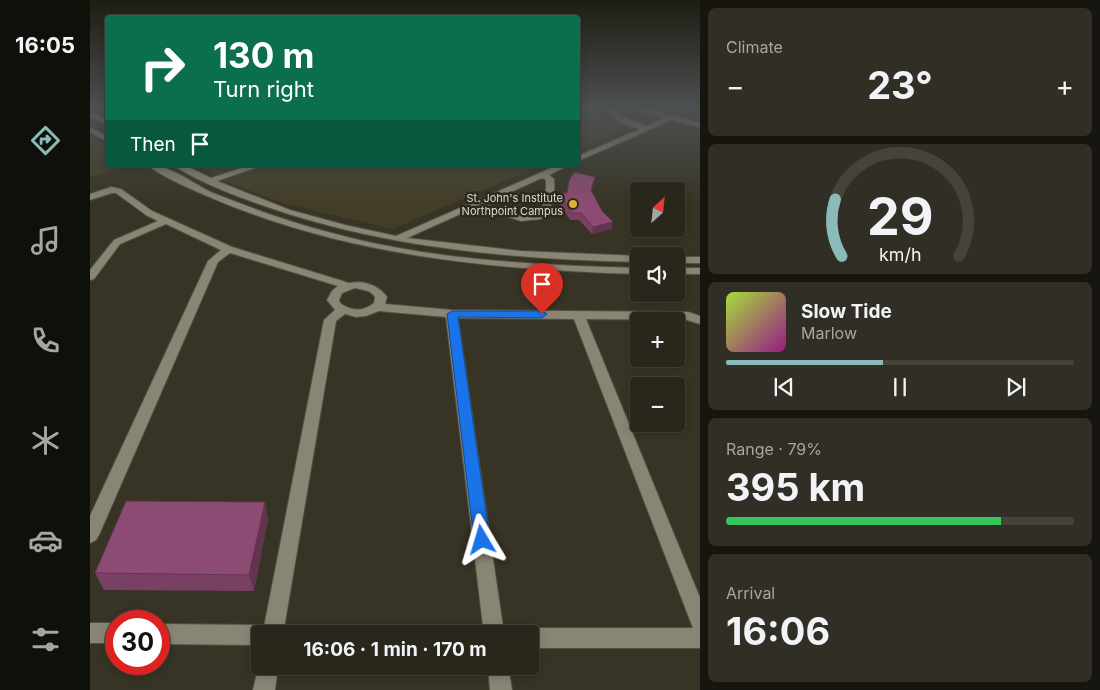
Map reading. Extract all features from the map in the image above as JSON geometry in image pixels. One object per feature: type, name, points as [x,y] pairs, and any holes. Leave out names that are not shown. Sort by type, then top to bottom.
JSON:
[{"type":"street","points":[[580,158],[621,140]]},
{"type":"street","points":[[156,167],[221,200],[261,216],[336,238],[392,249],[504,259],[630,259]]},
{"type":"street","points":[[182,167],[235,194],[275,209],[348,229],[562,269],[630,271]]},
{"type":"street","points":[[209,181],[253,167]]},
{"type":"street","points":[[399,238],[560,167]]},
{"type":"street","points":[[175,178],[192,173]]},
{"type":"street","points":[[476,204],[526,219],[538,218],[545,211],[550,185],[550,179],[542,175]]},
{"type":"street","points":[[90,197],[115,190],[164,221],[228,249],[348,286]]},
{"type":"street","points":[[90,277],[117,242],[164,221]]},
{"type":"street","points":[[90,535],[213,261],[228,249]]},
{"type":"street","points":[[685,260],[700,260]]},
{"type":"street","points":[[685,271],[700,271]]},
{"type":"street","points":[[378,307],[381,297],[374,289],[362,285],[348,286],[338,291],[333,300],[336,306],[343,310],[357,313],[368,312],[378,307],[452,314],[688,316],[700,320]]},
{"type":"street","points":[[275,625],[330,320],[343,310]]},
{"type":"street","points":[[452,314],[493,625]]},
{"type":"street","points":[[578,314],[700,622]]},
{"type":"street","points":[[90,633],[105,633]]},
{"type":"street","points":[[170,634],[251,635]]},
{"type":"street","points":[[539,638],[700,638]]},
{"type":"street","points":[[264,690],[266,675]]},
{"type":"street","points":[[499,675],[501,690]]},
{"type":"shaded area","points":[[90,140],[94,140],[105,146],[105,167],[125,167],[90,177]]},
{"type":"shaded area","points":[[580,140],[598,140],[580,148]]},
{"type":"shaded area","points":[[200,167],[536,167],[393,229],[282,203],[225,181]]},
{"type":"building","name":"St. John's Institute Northpoint Campus","points":[[574,172],[595,177],[591,190],[602,211],[613,222],[593,227],[581,213],[572,213],[559,193],[567,193],[569,181]]},
{"type":"building","points":[[126,501],[265,502],[249,575],[95,573]]},
{"type":"place","name":"St. John's Institute Northpoint Campus","points":[[573,204]]},
{"type":"route","points":[[482,540],[452,314],[542,314]]}]
